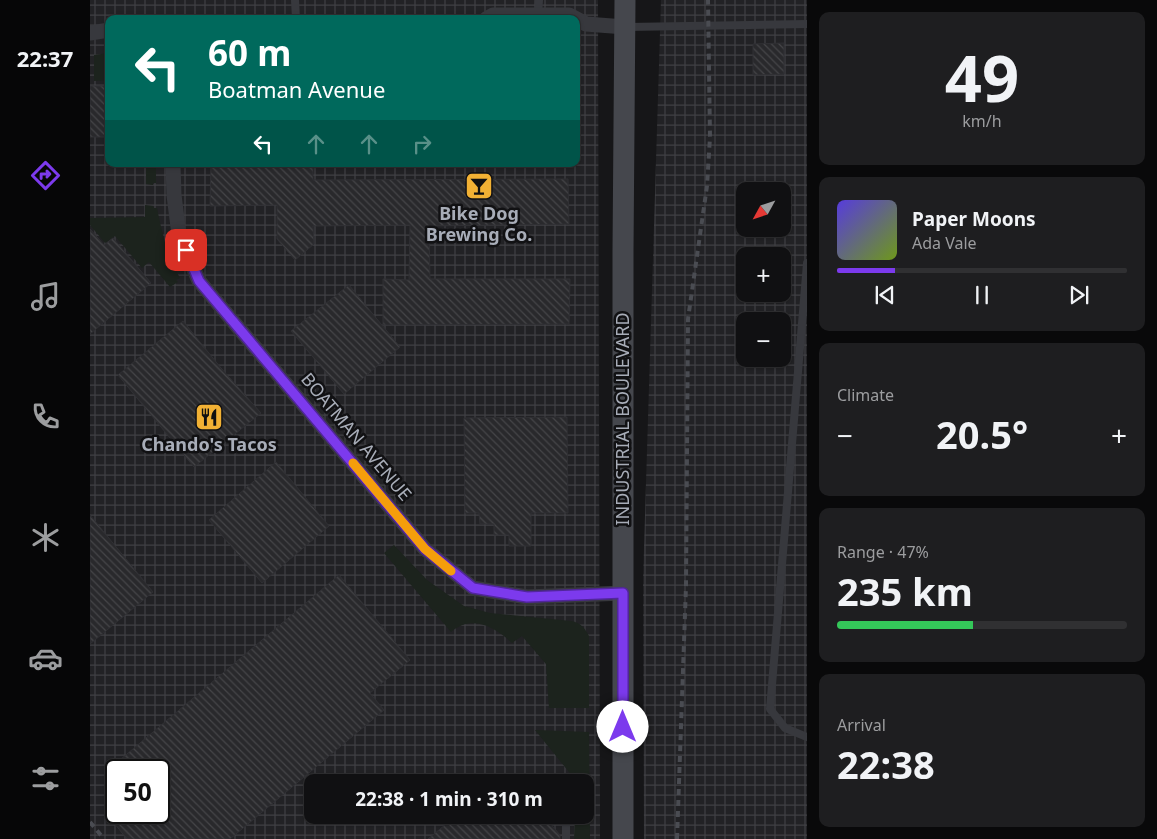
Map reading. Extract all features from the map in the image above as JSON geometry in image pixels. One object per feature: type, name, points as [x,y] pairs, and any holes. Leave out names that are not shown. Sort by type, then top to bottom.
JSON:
[{"type":"main road","name":"INDUSTRIAL BOULEVARD","points":[[623,839],[625,0]]},
{"type":"street","points":[[493,15],[538,7],[569,15]]},
{"type":"street","points":[[581,27],[625,27]]},
{"type":"street","points":[[90,32],[105,30]]},
{"type":"street","name":"BOATMAN AVENUE","points":[[173,167],[174,195],[179,235],[199,281],[425,549],[473,588],[527,597],[623,593]]},
{"type":"lane","points":[[295,0],[296,15]]},
{"type":"lane","points":[[625,27],[807,24]]},
{"type":"lane","points":[[807,263],[770,708],[784,728],[807,737]]},
{"type":"lane","points":[[566,824],[566,839]]},
{"type":"shaded area","points":[[90,0],[598,0],[600,839],[90,839]]},
{"type":"shaded area","points":[[661,0],[807,0],[807,839],[644,839],[643,580]]},
{"type":"shaded area","points":[[105,54],[105,80],[94,81],[94,55]]},
{"type":"shaded area","points":[[146,167],[156,167],[156,183],[153,183],[153,185],[146,184]]},
{"type":"shaded area","points":[[145,205],[157,208],[168,253],[180,278],[176,280],[178,282],[170,287],[149,262],[142,268],[115,236],[105,243],[90,225],[90,218],[145,217]]},
{"type":"shaded area","points":[[394,545],[427,580],[464,606],[490,613],[571,621],[582,626],[589,636],[589,708],[549,708],[546,664],[522,636],[512,643],[491,628],[475,623],[459,627],[451,632],[384,553]]},
{"type":"shaded area","points":[[535,730],[589,732],[589,774],[571,774]]},
{"type":"shaded area","points":[[575,824],[590,824],[590,839],[574,839]]},
{"type":"building","points":[[784,43],[784,74],[753,75],[753,44]]},
{"type":"building","points":[[90,86],[105,86],[105,137],[90,137]]},
{"type":"building","points":[[211,167],[313,167],[313,180],[568,179],[569,224],[429,226],[430,279],[570,279],[569,324],[383,325],[383,279],[409,280],[410,225],[313,226],[314,244],[295,260],[277,239],[277,205],[210,206]]},
{"type":"building","points":[[90,229],[104,245],[113,238],[151,283],[90,334]]},
{"type":"building","points":[[349,285],[400,347],[344,394],[291,331]]},
{"type":"building","points":[[183,321],[261,413],[194,467],[118,375]]},
{"type":"building","points":[[567,417],[568,513],[531,513],[531,546],[509,546],[509,535],[494,535],[494,524],[480,524],[479,513],[465,513],[464,418]]},
{"type":"building","points":[[276,462],[329,526],[262,583],[209,520]]},
{"type":"building","points":[[90,515],[153,592],[90,644]]},
{"type":"building","points":[[339,575],[410,660],[370,693],[384,710],[308,774],[304,774],[304,777],[230,839],[127,839],[115,824],[170,824],[170,759],[121,759]]},
{"type":"building","points":[[446,824],[551,824],[560,835],[560,839],[428,839]]},
{"type":"railway","points":[[677,839],[686,586],[688,319],[707,186],[710,137],[708,0]]},
{"type":"railway","points":[[90,822],[104,839]]},
{"type":"slow traffic","points":[[353,463],[425,549],[451,571]]},
{"type":"place","name":"Bike Dog Brewing Co.","points":[[479,186]]},
{"type":"place","name":"Chando's Tacos","points":[[209,417]]},
{"type":"route","points":[[186,250],[199,281],[425,549],[473,588],[527,597],[623,593],[623,727]]}]
